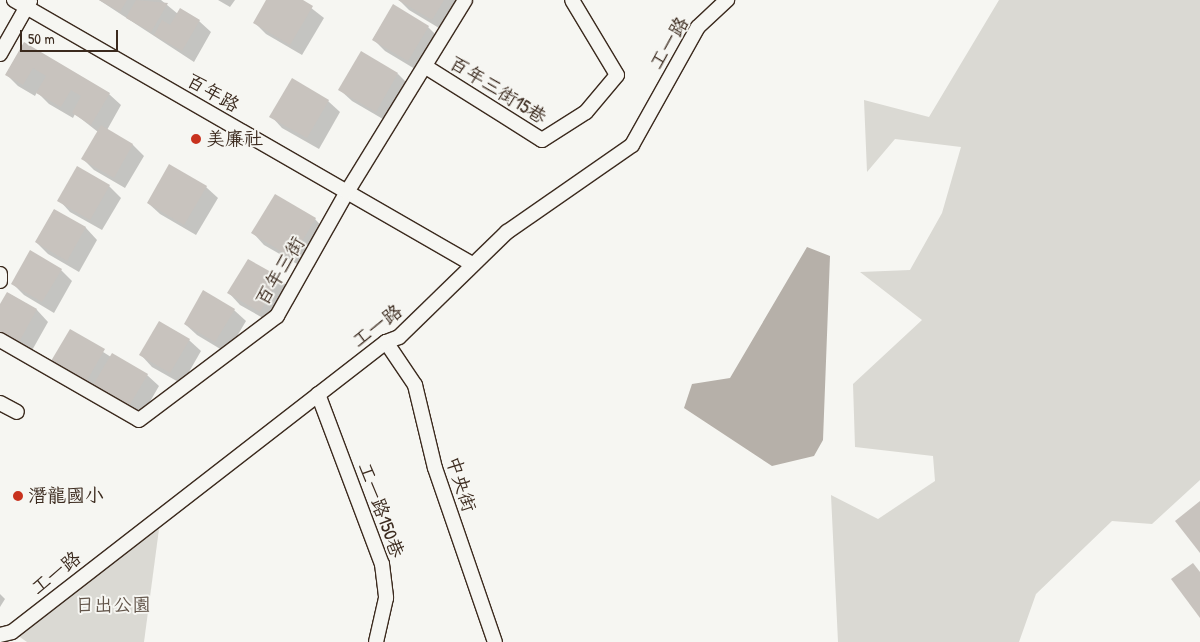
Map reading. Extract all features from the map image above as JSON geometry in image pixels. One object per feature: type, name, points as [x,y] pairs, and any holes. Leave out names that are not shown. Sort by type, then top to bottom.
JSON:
[{"type":"street","name":"百年三街","points":[[0,340],[139,420],[277,316],[348,192],[426,67],[465,0]]},
{"type":"street","name":"百年三街15巷","points":[[426,67],[542,140],[586,112],[617,75],[572,0]]},
{"type":"street","name":"工一路","points":[[0,635],[12,632],[386,342],[399,337],[472,264],[508,232],[632,145],[698,27],[726,0]]},
{"type":"street","name":"百年路","points":[[24,2],[472,264]]},
{"type":"street","points":[[0,54],[24,2]]},
{"type":"street","name":"中央街","points":[[386,342],[415,385],[435,468],[495,642]]},
{"type":"street","name":"工一路150巷","points":[[318,394],[382,564],[386,598],[376,642]]},
{"type":"street","points":[[0,403],[18,412]]},
{"type":"green space","points":[[999,0],[1200,0],[1200,480],[1152,524],[1112,521],[1036,594],[1019,642],[838,642],[831,495],[878,519],[935,481],[933,456],[855,447],[853,384],[922,320],[860,272],[910,270],[942,213],[961,147],[895,139],[867,172],[864,100],[929,117]]},
{"type":"green space","name":"日出公園","points":[[159,529],[144,642],[27,642],[14,633]]},
{"type":"shaded area","points":[[807,247],[830,256],[823,440],[814,456],[772,466],[684,408],[692,384],[730,378]]},
{"type":"building","points":[[99,0],[127,0],[120,12]]},
{"type":"building","points":[[136,0],[168,3],[151,32],[126,18]]},
{"type":"building","points":[[266,0],[303,0],[313,6],[290,45],[253,23]]},
{"type":"building","points":[[398,0],[444,0],[432,20]]},
{"type":"building","points":[[393,4],[429,26],[408,61],[372,40]]},
{"type":"building","points":[[180,8],[200,20],[182,51],[154,35],[162,20],[170,25]]},
{"type":"building","points":[[24,42],[110,93],[91,125],[72,113],[81,96],[71,90],[61,107],[36,93],[46,76],[33,68],[23,85],[5,75]]},
{"type":"building","points":[[361,51],[398,73],[376,112],[338,90]]},
{"type":"building","points":[[292,78],[329,100],[307,138],[269,117]]},
{"type":"building","points":[[101,125],[133,144],[114,178],[81,159]]},
{"type":"building","points":[[169,164],[207,186],[184,225],[147,203]]},
{"type":"building","points":[[77,166],[110,185],[90,220],[57,201]]},
{"type":"building","points":[[275,194],[316,218],[292,258],[251,233]]},
{"type":"building","points":[[54,209],[86,227],[67,261],[35,242]]},
{"type":"building","points":[[30,250],[62,269],[42,302],[11,284]]},
{"type":"building","points":[[248,259],[280,277],[260,312],[227,293]]},
{"type":"building","points":[[203,290],[235,309],[215,342],[184,324]]},
{"type":"building","points":[[7,292],[37,309],[18,344],[0,333],[0,304]]},
{"type":"building","points":[[159,321],[190,339],[170,373],[139,355]]},
{"type":"building","points":[[70,329],[105,349],[86,382],[51,361]]},
{"type":"building","points":[[112,353],[148,374],[129,406],[93,385]]},
{"type":"building","points":[[1200,501],[1200,553],[1175,521]]},
{"type":"building","points":[[1193,563],[1200,572],[1200,618],[1171,579]]},
{"type":"place","name":"美廉社","points":[[196,139]]},
{"type":"place","name":"潛龍國小","points":[[18,496]]}]
